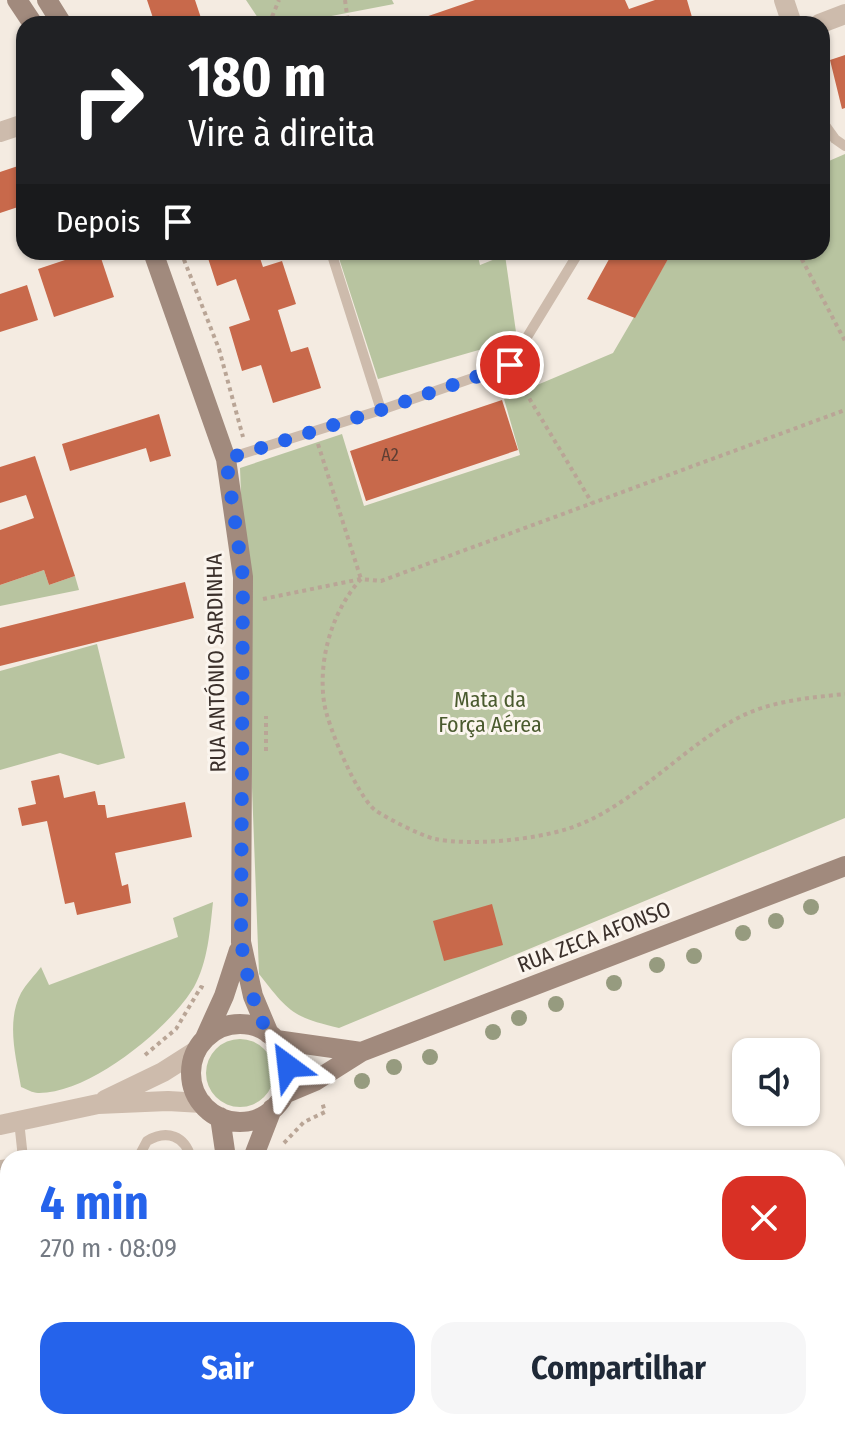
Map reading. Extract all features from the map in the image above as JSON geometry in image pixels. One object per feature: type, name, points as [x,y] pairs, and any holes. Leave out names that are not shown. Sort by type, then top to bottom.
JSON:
[{"type":"main road","name":"RUA ANTÓNIO SARDINHA","points":[[156,260],[226,459],[243,577],[241,942],[253,996],[284,1052],[288,1066],[288,1080],[257,1150]]},
{"type":"main road","name":"RUA ZECA AFONSO","points":[[278,1101],[361,1052],[845,866]]},
{"type":"main road","name":"RUA ANTÓNIO SARDINHA","points":[[202,1103],[191,1078],[192,1064],[224,996],[241,942]]},
{"type":"main road","points":[[201,1044],[230,1025],[257,1027],[273,1037]]},
{"type":"main road","name":"RUA ZECA AFONSO","points":[[273,1037],[361,1052]]},
{"type":"main road","points":[[202,1103],[220,1117],[248,1121],[278,1101]]},
{"type":"main road","points":[[220,1117],[225,1150]]},
{"type":"street","points":[[98,1104],[163,1072],[201,1044]]},
{"type":"street","points":[[10,1123],[98,1104],[202,1103]]},
{"type":"lane","points":[[830,132],[845,146]]},
{"type":"lane","points":[[334,260],[381,410]]},
{"type":"lane","points":[[226,459],[510,365],[574,260]]},
{"type":"lane","points":[[10,1123],[20,1150]]},
{"type":"lane","points":[[142,1150],[147,1141],[164,1134],[181,1140],[189,1150]]},
{"type":"path","points":[[802,260],[845,341]]},
{"type":"path","points":[[510,365],[592,503]]},
{"type":"path","points":[[263,599],[361,579],[381,581],[845,410]]},
{"type":"path","points":[[314,432],[361,579]]},
{"type":"path","points":[[361,579],[346,596],[326,647],[322,676],[324,705],[347,767],[374,809],[434,839],[499,841],[568,829],[614,806],[735,719],[786,701],[845,694]]},
{"type":"path","points":[[265,703],[265,762]]},
{"type":"path","points":[[139,1059],[176,1029],[201,987]]},
{"type":"path","points":[[280,1148],[304,1122],[325,1112],[315,1081]]},
{"type":"green space","points":[[246,0],[392,0],[394,4],[331,16],[257,16]]},
{"type":"green space","name":"Mata da Força Aérea","points":[[845,154],[845,818],[339,1028],[292,1011],[259,974],[240,468],[342,434],[364,506],[520,455],[504,399],[613,353],[667,260],[830,260],[830,161]]},
{"type":"green space","points":[[340,260],[479,260],[480,265],[492,260],[506,260],[517,339],[378,379]]},
{"type":"green space","points":[[44,570],[49,585],[75,576],[79,590],[0,606],[0,585]]},
{"type":"green space","points":[[97,644],[125,758],[98,765],[60,753],[0,770],[0,671]]},
{"type":"green space","points":[[213,902],[208,946],[199,977],[182,1004],[166,1021],[126,1056],[80,1083],[38,1093],[21,1087],[13,1028],[16,1004],[41,967],[49,985],[178,937],[173,918]]},
{"type":"green space","points":[[240,1039],[253,1041],[264,1049],[272,1060],[272,1086],[264,1097],[253,1105],[240,1107],[227,1105],[216,1097],[208,1086],[206,1073],[208,1060],[216,1049],[227,1041]]},
{"type":"building","points":[[147,0],[195,0],[200,16],[152,16]]},
{"type":"building","points":[[475,0],[625,0],[629,9],[655,0],[687,0],[692,16],[428,16]]},
{"type":"building","points":[[845,55],[845,108],[842,109],[830,60]]},
{"type":"building","points":[[16,167],[16,208],[0,213],[0,172]]},
{"type":"building","points":[[65,260],[102,260],[114,297],[54,317],[38,269]]},
{"type":"building","points":[[209,260],[261,260],[263,267],[282,261],[296,304],[278,310],[291,352],[308,347],[321,388],[273,403],[261,365],[242,371],[229,327],[250,320],[236,279],[217,286]]},
{"type":"building","points":[[609,260],[668,260],[635,318],[587,299]]},
{"type":"building","points":[[27,285],[38,320],[0,332],[0,294]]},
{"type":"building","points":[[502,400],[518,450],[366,501],[350,451]]},
{"type":"building","points":[[159,414],[171,456],[150,462],[146,448],[70,471],[62,444]]},
{"type":"building","points":[[35,456],[75,576],[49,585],[44,570],[0,585],[0,530],[34,518],[26,495],[0,503],[0,467]]},
{"type":"building","points":[[185,582],[194,618],[0,666],[0,628]]},
{"type":"building","points":[[59,775],[64,798],[95,791],[98,805],[105,805],[107,818],[185,802],[192,837],[115,853],[122,886],[128,884],[131,903],[77,915],[74,902],[65,904],[47,821],[22,826],[18,808],[36,804],[31,781]]},
{"type":"building","points":[[492,904],[503,945],[444,961],[433,921]]},
{"type":"route","points":[[288,1066],[284,1052],[269,1034],[253,996],[241,942],[243,577],[226,459],[510,365]]}]
